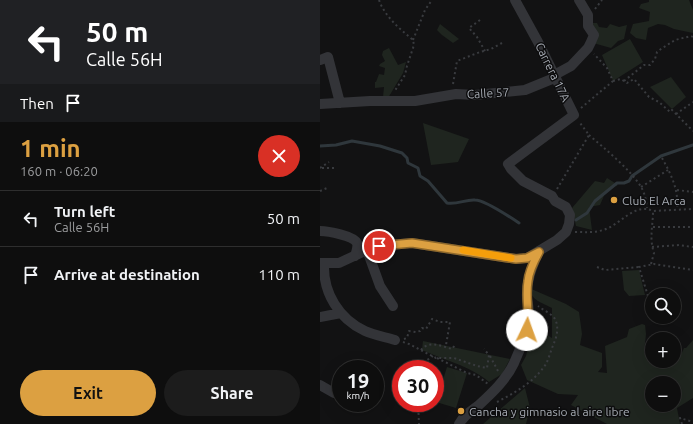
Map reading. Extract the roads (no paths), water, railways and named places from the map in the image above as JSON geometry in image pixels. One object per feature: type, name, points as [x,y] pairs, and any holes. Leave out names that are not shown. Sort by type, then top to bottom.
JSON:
[{"type":"street","name":"Carrera 17A","points":[[515,0],[574,114],[508,164],[523,181],[552,196],[555,201],[566,207],[570,215],[566,232],[539,252]]},
{"type":"street","name":"Calle 57","points":[[320,104],[416,101],[456,94],[475,95],[525,90],[537,86],[571,66],[592,42],[594,35],[588,26],[588,15],[579,0]]},
{"type":"street","points":[[320,60],[328,57],[340,103]]},
{"type":"street","points":[[320,230],[335,232],[357,242],[358,245],[355,256]]},
{"type":"street","points":[[395,340],[366,331],[353,324],[340,313],[334,305],[330,294],[322,263],[339,263],[379,246],[412,243],[516,259],[527,258],[539,252]]},
{"type":"street","points":[[367,250],[380,286],[393,306]]},
{"type":"street","points":[[459,424],[469,411],[477,406],[501,383],[513,365],[527,330],[529,318],[527,282],[532,266],[539,252]]},
{"type":"street","points":[[320,317],[340,313]]},
{"type":"street","points":[[320,385],[332,392]]},
{"type":"waterway","points":[[320,146],[336,145],[352,141],[380,146],[402,153],[407,158],[408,163],[418,168],[420,176],[428,181],[447,203],[472,200],[479,201],[497,209],[519,223]]},
{"type":"waterway","points":[[576,220],[587,213],[595,201],[617,183],[629,181],[632,176],[661,156],[693,145]]},
{"type":"place","name":"Club El Arca","points":[[614,200]]},
{"type":"place","name":"Cancha y gimnasio al aire libre","points":[[461,411]]}]
